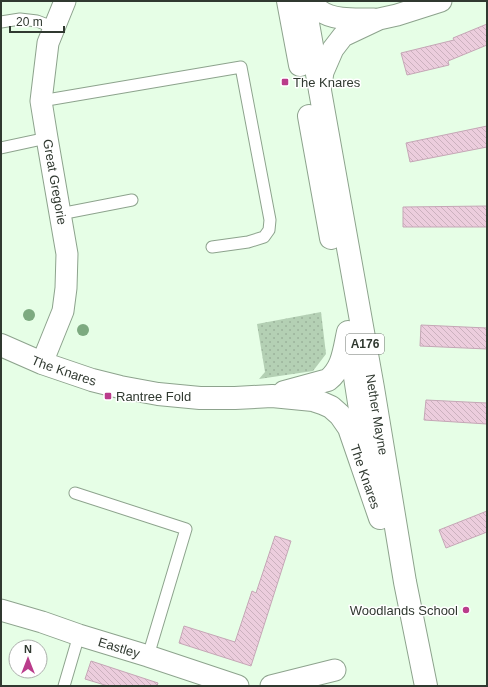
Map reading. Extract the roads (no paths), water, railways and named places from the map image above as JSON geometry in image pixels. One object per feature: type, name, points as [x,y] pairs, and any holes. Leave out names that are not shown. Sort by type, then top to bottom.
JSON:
[{"type":"main road","name":"Nether Mayne","points":[[288,1],[410,686]]},
{"type":"main road","name":"Nether Mayne","points":[[304,1],[406,582],[426,686]]},
{"type":"main road","name":"The Knares","points":[[272,396],[328,380],[333,376],[339,368],[348,332]]},
{"type":"main road","name":"The Knares","points":[[1,345],[42,363],[92,380],[120,387],[158,394],[200,398],[272,396],[312,400],[331,407],[340,415],[349,428],[380,518]]},
{"type":"street","name":"Great Gregorie","points":[[42,363],[63,311],[66,288],[67,254],[41,101],[48,43],[65,1]]},
{"type":"street","points":[[310,1],[319,10],[331,16],[347,19],[379,19],[397,15],[430,3]]},
{"type":"street","points":[[320,91],[323,72],[333,49],[343,36],[379,19]]},
{"type":"street","name":"Eastley","points":[[1,610],[238,686]]},
{"type":"street","points":[[271,686],[335,670]]},
{"type":"lane","points":[[1,22],[20,19],[36,21],[55,28]]},
{"type":"lane","points":[[41,101],[241,67],[270,220],[269,230],[264,237],[248,242],[212,247]]},
{"type":"lane","points":[[1,148],[47,138]]},
{"type":"lane","points":[[60,214],[132,200]]},
{"type":"lane","points":[[75,493],[186,529],[148,656]]},
{"type":"lane","points":[[64,686],[79,636]]},
{"type":"place","name":"The Knares","points":[[285,82]]},
{"type":"place","name":"Rantree Fold","points":[[108,396]]},
{"type":"place","name":"Woodlands School","points":[[466,610]]}]
